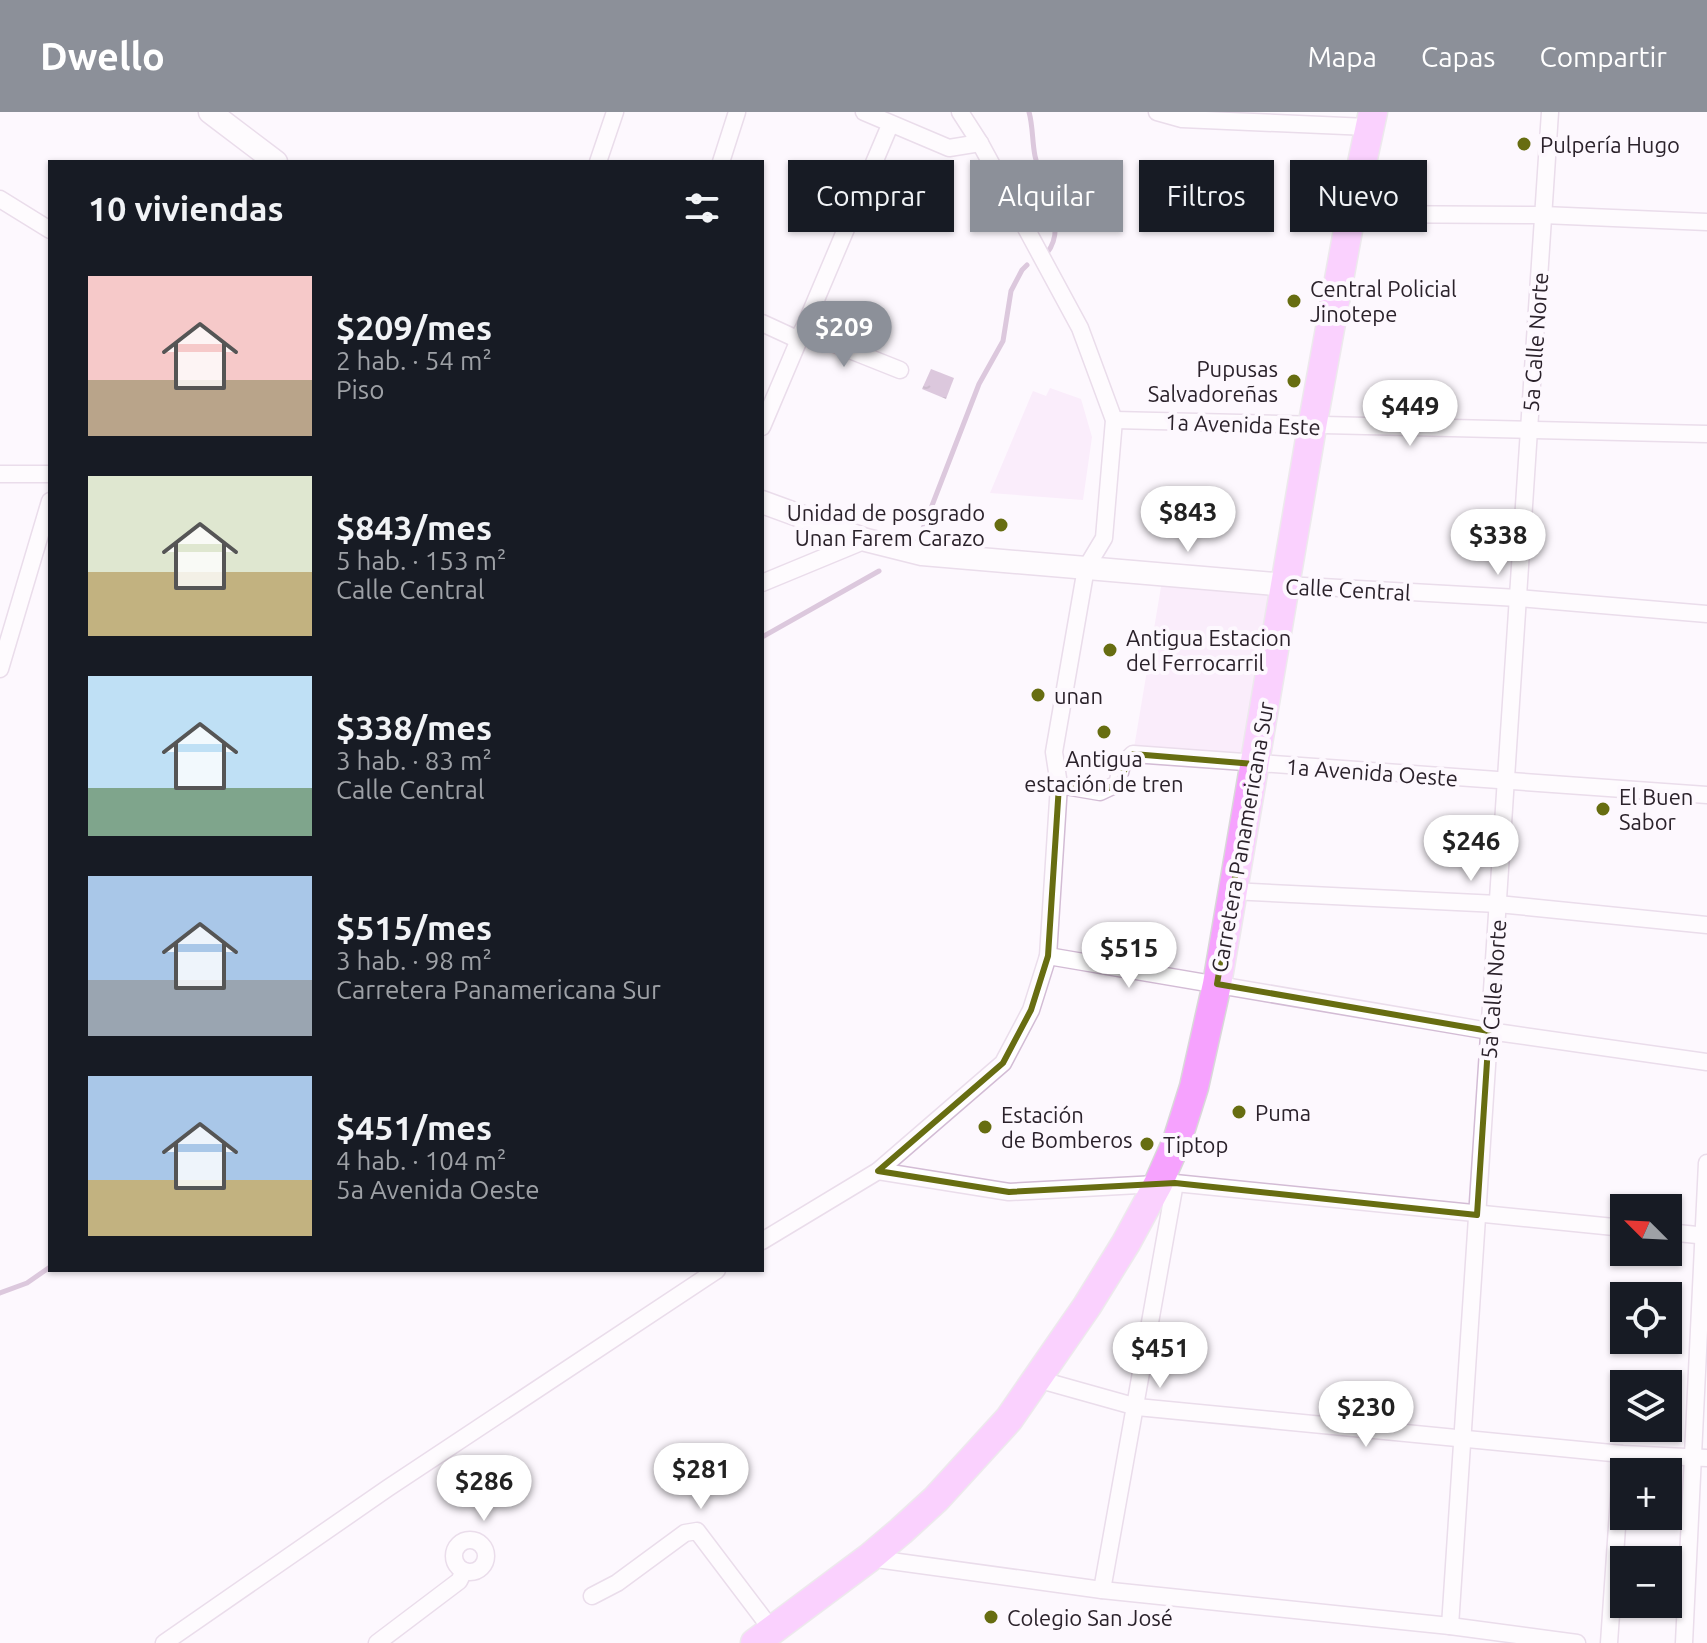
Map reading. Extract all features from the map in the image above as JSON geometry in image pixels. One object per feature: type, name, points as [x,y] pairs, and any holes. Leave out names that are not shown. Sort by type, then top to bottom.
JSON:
[{"type":"highway","name":"Carretera Panamericana Sur","points":[[1362,160],[1371,120]]},
{"type":"highway","name":"Carretera Panamericana Sur","points":[[763,1637],[869,1558],[936,1499],[973,1460],[1009,1419],[1167,1183],[1194,1087],[1217,984],[1348,232]]},
{"type":"main road","points":[[210,112],[273,160]]},
{"type":"main road","name":"Calle Central","points":[[764,503],[866,540],[922,554],[1286,585]]},
{"type":"street","points":[[599,160],[615,112]]},
{"type":"street","points":[[722,160],[737,112]]},
{"type":"street","points":[[864,112],[949,148],[980,143]]},
{"type":"street","points":[[764,1240],[878,1171],[1003,1063],[1031,1010],[1048,956],[1059,785],[1054,752],[1086,568],[1104,538],[1114,420],[1080,328],[980,143],[960,112]]},
{"type":"street","points":[[1157,112],[1182,119],[1371,120]]},
{"type":"street","name":"5a Calle Norte","points":[[1450,1626],[1550,112]]},
{"type":"street","points":[[764,422],[890,125]]},
{"type":"street","points":[[0,199],[48,229]]},
{"type":"street","points":[[1427,214],[1543,215],[1707,222]]},
{"type":"street","points":[[764,324],[900,370]]},
{"type":"street","name":"1a Avenida Este","points":[[1114,420],[1707,434]]},
{"type":"street","points":[[0,474],[48,474]]},
{"type":"street","points":[[0,669],[48,508]]},
{"type":"street","points":[[764,582],[866,540]]},
{"type":"street","name":"Calle Central","points":[[1286,585],[1518,598],[1707,614]]},
{"type":"street","name":"1a Avenida Oeste","points":[[1059,785],[1100,792],[1117,784],[1122,765],[1133,754],[1707,795]]},
{"type":"street","points":[[1231,891],[1498,904],[1707,925]]},
{"type":"street","points":[[1048,956],[1489,1031],[1707,1062]]},
{"type":"street","points":[[1684,1643],[1700,1458],[1707,1163]]},
{"type":"street","points":[[878,1171],[1009,1192],[1167,1183],[1610,1227]]},
{"type":"street","points":[[1102,1590],[1137,1407],[1167,1183]]},
{"type":"street","points":[[1682,1233],[1705,1235]]},
{"type":"street","points":[[164,1643],[388,1488],[714,1272]]},
{"type":"street","points":[[1037,1379],[1137,1407],[1622,1454],[1700,1458]]},
{"type":"street","points":[[1609,1643],[1622,1454]]},
{"type":"street","points":[[592,1596],[617,1583],[685,1533],[697,1531],[763,1637]]},
{"type":"street","points":[[869,1558],[1102,1590],[1450,1626],[1577,1643]]},
{"type":"street","points":[[377,1643],[459,1581],[464,1571]]},
{"type":"highlighted area","points":[[1133,754],[1254,764],[1217,984],[1489,1031],[1477,1215],[1175,1183],[1009,1192],[878,1171],[1003,1063],[1031,1010],[1048,956],[1059,785],[1100,792],[1117,784]]},
{"type":"shaded area","points":[[1050,388],[1081,399],[1092,437],[1083,500],[990,493],[1033,391],[1046,396]]},
{"type":"shaded area","points":[[1162,581],[1279,593],[1246,754],[1134,748]]},
{"type":"water","points":[[931,369],[954,378],[946,399],[922,389]]},
{"type":"waterway","points":[[1029,112],[1035,156],[1054,218],[1053,242],[1047,253]]},
{"type":"waterway","points":[[921,534],[979,384],[1003,341],[1011,291],[1027,265]]},
{"type":"waterway","points":[[764,636],[879,571]]},
{"type":"waterway","points":[[0,1293],[27,1283],[48,1268]]},
{"type":"place","name":"Pulpería Hugo","points":[[1524,144]]},
{"type":"place","name":"Central Policial Jinotepe","points":[[1294,301]]},
{"type":"place","name":"Pupusas Salvadoreñas","points":[[1294,381]]},
{"type":"place","name":"Unidad de posgrado Unan Farem Carazo","points":[[1001,525]]},
{"type":"place","name":"Antigua Estacion del Ferrocarril","points":[[1110,650]]},
{"type":"place","name":"unan","points":[[1038,695]]},
{"type":"place","name":"Antigua estación de tren","points":[[1104,732]]},
{"type":"place","name":"El Buen Sabor","points":[[1603,809]]},
{"type":"place","name":"Puma","points":[[1239,1112]]},
{"type":"place","name":"Estación de Bomberos","points":[[985,1127]]},
{"type":"place","name":"Tiptop","points":[[1147,1144]]},
{"type":"place","name":"Colegio San José","points":[[991,1617]]}]
